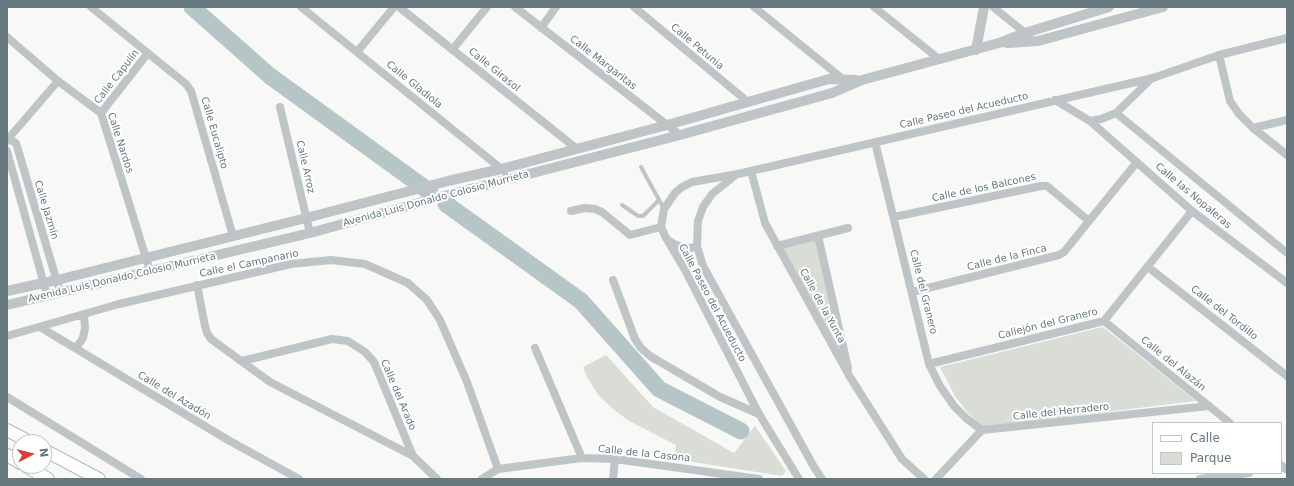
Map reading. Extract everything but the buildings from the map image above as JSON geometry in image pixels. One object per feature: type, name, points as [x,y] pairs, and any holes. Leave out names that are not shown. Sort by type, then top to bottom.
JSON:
[{"type":"main road","points":[[52,454],[99,479]]},
{"type":"street","name":"Calle Eucalipto","points":[[91,7],[186,84],[191,91],[233,236]]},
{"type":"street","name":"Calle Gladiola","points":[[301,7],[514,179]]},
{"type":"street","points":[[357,52],[394,7]]},
{"type":"street","name":"Calle Girasol","points":[[398,7],[577,149]]},
{"type":"street","points":[[452,50],[487,7]]},
{"type":"street","name":"Calle Margaritas","points":[[515,7],[680,135]]},
{"type":"street","points":[[541,28],[556,7]]},
{"type":"street","name":"Calle Petunia","points":[[634,7],[748,102]]},
{"type":"street","points":[[754,7],[847,82]]},
{"type":"street","points":[[874,7],[940,59]]},
{"type":"street","points":[[976,50],[984,7]]},
{"type":"street","points":[[993,7],[1038,42]]},
{"type":"street","name":"Avenida Luis Donaldo Colosio Murrieta","points":[[7,291],[146,258],[448,181],[501,169],[667,125],[829,79],[847,82],[862,80],[976,50],[1109,7]]},
{"type":"street","name":"Avenida Luis Donaldo Colosio Murrieta","points":[[998,43],[1038,42],[1163,7]]},
{"type":"street","name":"Calle Nardos","points":[[7,37],[58,82],[102,113],[150,271]]},
{"type":"street","name":"Calle Paseo del Acueducto","points":[[799,479],[759,414],[685,270],[666,238],[662,228],[664,210],[682,187],[692,182],[738,174],[1153,78],[1219,55],[1287,38]]},
{"type":"street","name":"Calle Capulín","points":[[102,113],[148,53]]},
{"type":"street","points":[[1219,55],[1230,101],[1239,114],[1253,128],[1287,154]]},
{"type":"street","name":"Calle Paseo del Acueducto","points":[[1090,121],[1101,119],[1116,113],[1153,78]]},
{"type":"street","points":[[7,139],[58,82]]},
{"type":"street","name":"Avenida Luis Donaldo Colosio Murrieta","points":[[7,305],[310,233],[455,193],[680,135],[832,92],[847,82]]},
{"type":"street","points":[[1054,100],[1090,121]]},
{"type":"street","name":"Calle Arroz","points":[[280,107],[310,233]]},
{"type":"street","name":"Calle las Nopaleras","points":[[1116,113],[1287,253]]},
{"type":"street","points":[[1253,128],[1287,120]]},
{"type":"street","name":"Calle las Nopaleras","points":[[1090,121],[1192,211],[1287,283]]},
{"type":"street","name":"Calle Jazmín","points":[[7,139],[16,144],[60,292]]},
{"type":"street","name":"Calle del Granero","points":[[875,142],[929,364],[940,386],[954,406],[982,430]]},
{"type":"street","points":[[7,151],[47,295]]},
{"type":"street","name":"Calle de la Finca","points":[[912,292],[1059,255],[1064,252],[1137,162]]},
{"type":"street","name":"Calle de la Yunta","points":[[751,171],[765,223],[850,377],[902,459],[924,479]]},
{"type":"street","name":"Calle Paseo del Acueducto","points":[[738,174],[712,194],[703,207],[698,221],[697,246],[703,266],[822,479]]},
{"type":"street","points":[[448,181],[455,193]]},
{"type":"street","name":"Calle de los Balcones","points":[[894,217],[1047,186],[1089,221]]},
{"type":"street","points":[[571,211],[585,208],[595,209],[602,212],[630,235],[662,228]]},
{"type":"street","name":"Callejón del Granero","points":[[929,364],[1104,321],[1192,211]]},
{"type":"street","points":[[777,246],[848,228]]},
{"type":"street","name":"Calle de la Yunta","points":[[818,236],[850,377]]},
{"type":"street","points":[[666,238],[681,247],[691,248],[697,246]]},
{"type":"street","name":"Calle el Campanario","points":[[7,336],[84,314],[197,285],[291,264],[331,260],[364,264],[408,283],[427,300],[440,320],[467,382],[498,469]]},
{"type":"street","name":"Calle del Tordillo","points":[[1148,267],[1287,376]]},
{"type":"street","points":[[613,280],[635,339],[641,348],[650,356],[720,397],[759,414]]},
{"type":"street","name":"Calle del Arado","points":[[197,285],[207,333],[211,339],[270,382],[413,456],[437,479]]},
{"type":"street","points":[[76,348],[83,338],[85,328],[84,314]]},
{"type":"street","name":"Calle del Alazán","points":[[1104,321],[1229,422]]},
{"type":"street","name":"Calle del Azadón","points":[[40,326],[228,440],[299,479]]},
{"type":"street","name":"Calle del Arado","points":[[242,361],[332,339],[348,341],[365,352],[374,362],[413,456]]},
{"type":"street","points":[[534,348],[582,458]]},
{"type":"street","points":[[7,397],[141,479]]},
{"type":"street","name":"Calle del Herradero","points":[[982,430],[1209,406]]},
{"type":"street","points":[[936,479],[982,430]]},
{"type":"street","name":"Calle de la Casona","points":[[482,479],[498,469],[582,458],[615,459],[759,479]]},
{"type":"street","points":[[613,479],[615,459]]},
{"type":"street","points":[[1200,479],[1241,474]]},
{"type":"lane","points":[[641,167],[664,210]]},
{"type":"lane","points":[[622,205],[640,216],[643,216],[659,200]]},
{"type":"green space","points":[[817,238],[845,363],[781,247]]},
{"type":"green space","points":[[1103,327],[1196,401],[983,427],[968,413],[955,396],[940,367]]},
{"type":"green space","points":[[606,355],[653,407],[734,453],[755,426],[786,471],[782,476],[674,459],[676,445],[629,421],[599,396],[587,377],[583,367]]},
{"type":"waterway","points":[[192,7],[270,76],[430,192]]},
{"type":"waterway","points":[[446,204],[581,301],[659,389],[741,431]]}]
